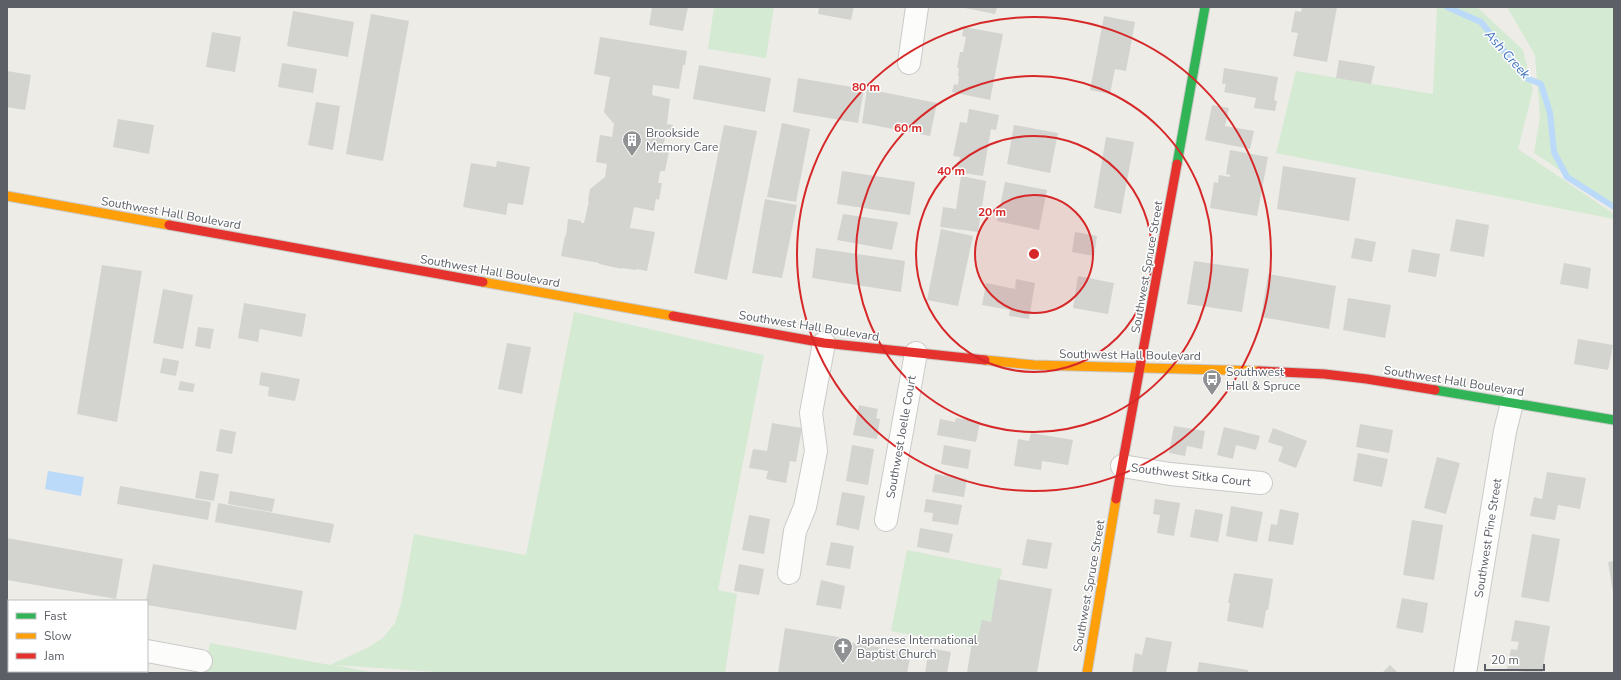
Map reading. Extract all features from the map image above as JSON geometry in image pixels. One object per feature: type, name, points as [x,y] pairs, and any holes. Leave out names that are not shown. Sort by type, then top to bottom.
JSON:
[{"type":"main road","name":"Southwest Spruce Street","points":[[1087,673],[1122,466],[1141,368],[1205,7]]},
{"type":"main road","name":"Southwest Hall Boulevard","points":[[7,196],[824,343],[1034,365],[1233,370],[1333,375],[1367,379],[1614,420]]},
{"type":"street","points":[[909,63],[917,7]]},
{"type":"street","points":[[789,574],[795,531],[805,507],[816,451],[811,413],[824,343]]},
{"type":"street","name":"Southwest Joelle Court","points":[[886,520],[916,353]]},
{"type":"street","name":"Southwest Pine Street","points":[[1465,673],[1512,403]]},
{"type":"street","name":"Southwest Sitka Court","points":[[1122,466],[1170,474],[1261,483]]},
{"type":"street","points":[[148,651],[201,661]]},
{"type":"green space","points":[[714,7],[774,7],[766,58],[708,49]]},
{"type":"green space","points":[[1437,7],[1477,7],[1523,50],[1533,90],[1518,149],[1614,214],[1614,219],[1276,153],[1296,71],[1433,94]]},
{"type":"green space","points":[[1507,7],[1614,7],[1614,206],[1534,153],[1540,117],[1535,55]]},
{"type":"green space","points":[[574,312],[764,355],[718,590],[737,594],[725,673],[452,673],[335,665],[375,673],[204,673],[210,643],[330,665],[367,648],[383,638],[395,623],[401,604],[414,534],[526,555]]},
{"type":"green space","points":[[907,550],[1002,569],[991,622],[982,621],[977,642],[971,647],[891,631]]},
{"type":"water","points":[[48,471],[84,477],[81,496],[45,489]]},
{"type":"building","points":[[652,7],[688,7],[683,31],[649,25]]},
{"type":"building","points":[[819,7],[854,7],[851,20],[818,14]]},
{"type":"building","points":[[960,7],[997,7],[995,14]]},
{"type":"building","points":[[1302,7],[1337,7],[1327,62],[1293,56],[1298,33],[1291,32],[1295,11],[1301,12]]},
{"type":"building","points":[[293,11],[354,22],[348,57],[287,46]]},
{"type":"building","points":[[371,14],[409,21],[383,161],[346,154]]},
{"type":"building","points":[[1104,16],[1135,22],[1126,71],[1115,69],[1110,94],[1090,90]]},
{"type":"building","points":[[964,27],[1003,34],[990,100],[952,92],[954,84],[958,85],[959,68],[957,68],[960,52],[963,52],[966,37],[962,36]]},
{"type":"building","points":[[212,32],[241,37],[235,72],[206,67]]},
{"type":"building","name":"Brookside Memory Care","points":[[600,37],[687,51],[679,89],[653,85],[652,95],[670,99],[667,124],[673,125],[671,138],[665,137],[665,150],[669,151],[665,171],[660,172],[658,183],[662,183],[659,200],[656,199],[654,211],[634,207],[630,228],[655,232],[647,271],[622,269],[561,256],[568,219],[581,221],[581,223],[584,223],[590,189],[605,177],[607,164],[596,162],[600,135],[612,137],[614,124],[604,112],[610,77],[594,74]]},
{"type":"building","points":[[1339,60],[1375,66],[1371,84],[1336,78]]},
{"type":"building","points":[[282,63],[317,69],[313,93],[278,87]]},
{"type":"building","points":[[699,65],[771,78],[765,112],[693,99]]},
{"type":"building","points":[[1224,68],[1278,77],[1274,100],[1277,101],[1275,111],[1254,108],[1256,98],[1224,92],[1226,84],[1222,84]]},
{"type":"building","points":[[7,71],[31,75],[25,110],[7,107]]},
{"type":"building","points":[[798,78],[864,89],[858,123],[793,112]]},
{"type":"building","points":[[867,89],[937,103],[930,136],[862,123]]},
{"type":"building","points":[[316,102],[340,106],[333,150],[308,145]]},
{"type":"building","points":[[1212,105],[1229,108],[1225,126],[1254,131],[1250,149],[1205,140]]},
{"type":"building","points":[[969,109],[999,115],[996,130],[991,129],[983,176],[957,172],[960,157],[953,156],[960,122],[967,123]]},
{"type":"building","points":[[118,119],[154,125],[149,154],[113,147]]},
{"type":"building","points":[[782,123],[810,129],[796,202],[767,197]]},
{"type":"building","points":[[724,125],[757,131],[727,280],[694,273]]},
{"type":"building","points":[[1014,125],[1058,133],[1050,173],[1007,164]]},
{"type":"building","points":[[1106,137],[1134,142],[1121,214],[1094,208]]},
{"type":"building","points":[[1230,150],[1268,157],[1257,216],[1210,208],[1214,182],[1218,183],[1219,175],[1230,177],[1230,175],[1226,174]]},
{"type":"building","points":[[497,161],[530,167],[523,205],[508,203],[506,215],[463,207],[471,163],[496,167]]},
{"type":"building","points":[[1283,166],[1356,178],[1349,221],[1277,209]]},
{"type":"building","points":[[842,171],[915,182],[910,215],[837,204]]},
{"type":"building","points":[[961,176],[986,181],[978,232],[940,227],[943,207],[956,209]]},
{"type":"building","points":[[1005,182],[1047,190],[1039,230],[997,221]]},
{"type":"building","points":[[765,199],[797,205],[782,278],[752,273]]},
{"type":"building","points":[[843,214],[898,222],[892,250],[837,240]]},
{"type":"building","points":[[1456,219],[1489,225],[1484,257],[1450,251]]},
{"type":"building","points":[[941,229],[973,236],[958,306],[927,300]]},
{"type":"building","points":[[1075,232],[1097,236],[1094,256],[1072,252]]},
{"type":"building","points":[[1355,238],[1376,242],[1372,262],[1351,258]]},
{"type":"building","points":[[816,248],[905,261],[901,292],[812,278]]},
{"type":"building","points":[[1412,249],[1440,254],[1436,277],[1408,272]]},
{"type":"building","points":[[1194,261],[1249,269],[1242,312],[1187,304]]},
{"type":"building","points":[[1564,263],[1591,268],[1588,289],[1560,284]]},
{"type":"building","points":[[102,265],[142,271],[117,422],[77,414]]},
{"type":"building","points":[[1268,274],[1336,286],[1329,329],[1261,317]]},
{"type":"building","points":[[1078,276],[1114,283],[1108,314],[1073,308]]},
{"type":"building","points":[[1016,279],[1035,283],[1029,319],[1009,316],[1010,310],[982,305],[986,283],[1015,289]]},
{"type":"building","points":[[163,289],[193,295],[183,349],[153,343]]},
{"type":"building","points":[[1348,298],[1391,305],[1385,338],[1343,330]]},
{"type":"building","points":[[244,303],[306,314],[302,337],[260,329],[258,342],[238,338]]},
{"type":"building","points":[[198,327],[214,329],[210,349],[195,346]]},
{"type":"building","points":[[1578,339],[1613,345],[1608,370],[1574,364]]},
{"type":"building","points":[[507,343],[531,347],[522,394],[498,389]]},
{"type":"building","points":[[163,358],[179,361],[176,376],[160,373]]},
{"type":"building","points":[[261,372],[300,379],[295,401],[268,396],[269,387],[259,385]]},
{"type":"building","points":[[180,381],[195,384],[193,392],[178,390]]},
{"type":"building","points":[[859,405],[878,409],[876,418],[880,419],[877,439],[853,435]]},
{"type":"building","points":[[956,418],[980,422],[976,442],[937,435],[940,419],[955,422]]},
{"type":"building","points":[[772,423],[802,428],[796,462],[790,461],[786,483],[766,479],[768,471],[749,468],[753,449],[767,451]]},
{"type":"building","points":[[1360,424],[1393,430],[1389,453],[1356,447]]},
{"type":"building","points":[[1174,426],[1205,431],[1202,449],[1187,446],[1185,456],[1169,453]]},
{"type":"building","points":[[1224,427],[1260,436],[1256,450],[1236,445],[1233,459],[1217,455]]},
{"type":"building","points":[[1273,428],[1307,441],[1296,468],[1278,461],[1283,447],[1268,442]]},
{"type":"building","points":[[220,429],[236,432],[232,454],[216,451]]},
{"type":"building","points":[[1031,433],[1073,440],[1068,465],[1042,461],[1041,470],[1014,466],[1018,439],[1029,441]]},
{"type":"building","points":[[852,445],[874,449],[868,485],[846,481]]},
{"type":"building","points":[[944,445],[971,450],[968,469],[941,464]]},
{"type":"building","points":[[1358,453],[1388,459],[1382,487],[1353,481]]},
{"type":"building","points":[[1437,457],[1460,463],[1446,514],[1424,508]]},
{"type":"building","points":[[200,471],[219,474],[214,501],[195,498]]},
{"type":"building","points":[[1547,472],[1586,478],[1580,509],[1558,505],[1555,520],[1530,516],[1534,497],[1542,499]]},
{"type":"building","points":[[935,474],[967,479],[964,497],[932,492]]},
{"type":"building","points":[[120,486],[211,502],[208,520],[117,504]]},
{"type":"building","points":[[230,491],[275,499],[272,512],[228,504]]},
{"type":"building","points":[[842,492],[865,496],[859,530],[836,525]]},
{"type":"building","points":[[926,499],[962,505],[958,525],[932,521],[933,513],[924,512]]},
{"type":"building","points":[[1155,499],[1180,503],[1174,536],[1157,533],[1160,515],[1153,514]]},
{"type":"building","points":[[218,503],[334,524],[330,543],[215,522]]},
{"type":"building","points":[[1231,506],[1263,512],[1257,542],[1226,536]]},
{"type":"building","points":[[1195,509],[1223,514],[1218,542],[1190,537]]},
{"type":"building","points":[[1280,509],[1299,513],[1293,545],[1268,541],[1271,524],[1277,525]]},
{"type":"building","points":[[749,515],[770,519],[764,554],[742,550]]},
{"type":"building","points":[[1412,520],[1443,525],[1434,580],[1403,575]]},
{"type":"building","points":[[920,528],[953,534],[949,553],[917,547]]},
{"type":"building","points":[[1532,534],[1560,539],[1549,602],[1521,597]]},
{"type":"building","points":[[7,538],[123,559],[116,599],[7,580]]},
{"type":"building","points":[[1027,539],[1052,543],[1047,569],[1022,565]]},
{"type":"building","points":[[831,542],[854,546],[850,569],[826,565]]},
{"type":"building","points":[[1614,561],[1614,593],[1613,593],[1608,562]]},
{"type":"building","points":[[153,564],[303,591],[296,630],[148,605],[148,600],[146,600]]},
{"type":"building","points":[[739,564],[764,569],[759,595],[734,591]]},
{"type":"building","points":[[1234,573],[1273,579],[1268,610],[1266,610],[1263,628],[1227,621],[1230,603],[1228,603]]},
{"type":"building","points":[[998,579],[1052,589],[1037,673],[967,673],[972,641],[977,642],[982,620],[991,622]]},
{"type":"building","points":[[821,580],[845,586],[841,609],[816,605]]},
{"type":"building","points":[[1402,598],[1428,603],[1423,633],[1396,628]]},
{"type":"building","points":[[1515,620],[1550,626],[1542,673],[1529,673],[1507,669],[1511,649],[1517,650],[1519,642],[1511,641]]},
{"type":"building","points":[[785,628],[850,639],[849,642],[911,653],[907,673],[778,673]]},
{"type":"building","points":[[1146,637],[1172,642],[1166,673],[1132,673],[1135,653],[1142,655]]},
{"type":"building","points":[[929,648],[951,652],[947,673],[925,673]]},
{"type":"building","points":[[1199,662],[1248,670],[1248,673],[1197,673]]},
{"type":"building","points":[[1390,665],[1398,673],[1382,673]]},
{"type":"waterway","name":"Ash Creek","points":[[1447,7],[1481,22],[1526,78],[1541,84],[1550,113],[1554,152],[1567,177],[1614,207]]},
{"type":"traffic: fast","points":[[1177,164],[1205,7]]},
{"type":"traffic: fast","points":[[1435,390],[1614,420]]},
{"type":"traffic: slow","points":[[7,196],[169,225]]},
{"type":"traffic: slow","points":[[483,282],[673,316]]},
{"type":"traffic: slow","points":[[985,360],[1034,365],[1259,371]]},
{"type":"traffic: slow","points":[[1087,673],[1116,499]]},
{"type":"traffic: jam","points":[[1116,499],[1177,164]]},
{"type":"traffic: jam","points":[[169,225],[483,282]]},
{"type":"traffic: jam","points":[[673,316],[824,343],[985,360]]},
{"type":"traffic: jam","points":[[1259,371],[1324,374],[1435,390]]},
{"type":"place","name":"Brookside Memory Care","points":[[632,157]]},
{"type":"place","name":"Southwest Hall & Spruce","points":[[1212,396]]},
{"type":"place","name":"Japanese International Baptist Church","points":[[843,664]]}]
